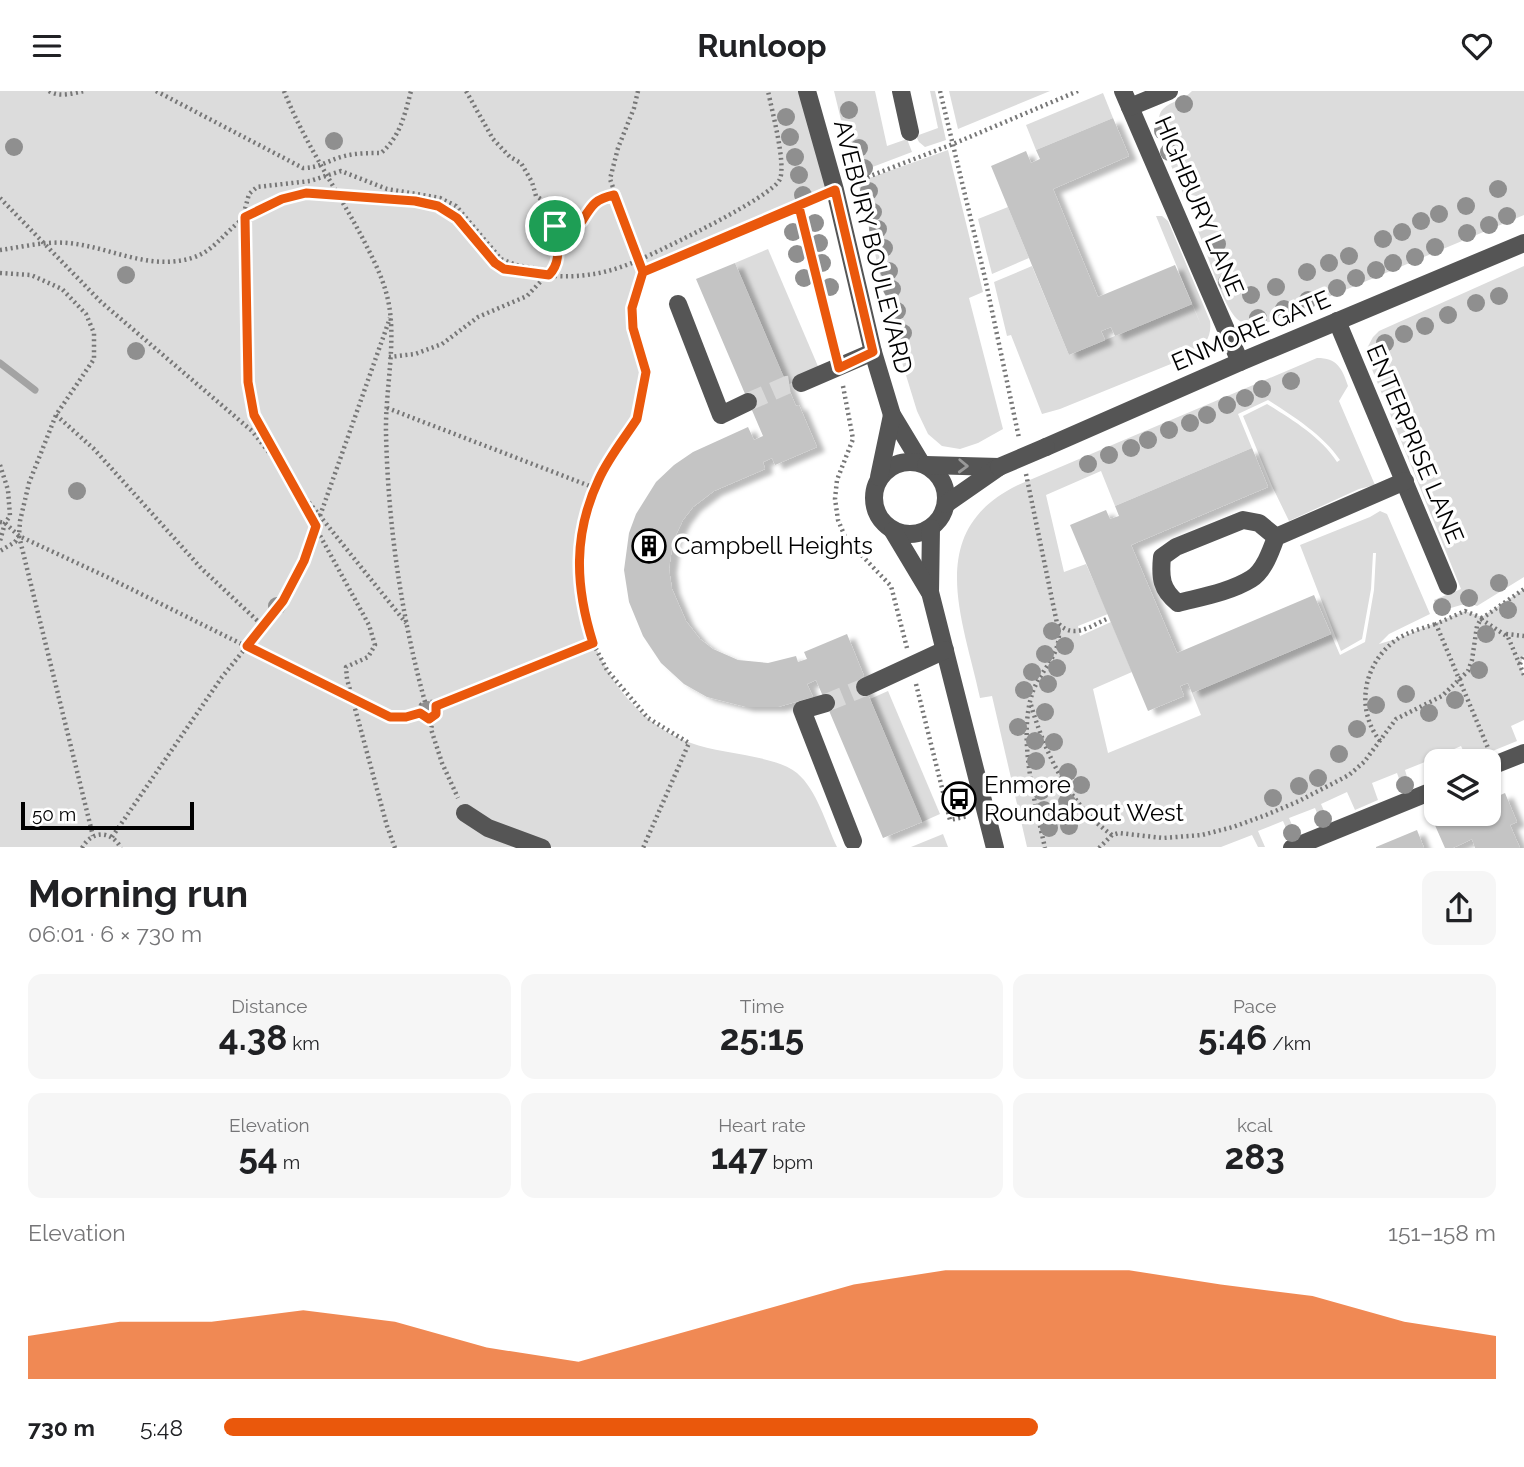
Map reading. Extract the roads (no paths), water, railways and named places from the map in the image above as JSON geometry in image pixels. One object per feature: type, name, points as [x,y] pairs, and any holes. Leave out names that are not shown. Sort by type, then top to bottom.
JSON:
[{"type":"street","name":"AVEBURY BOULEVARD","points":[[807,91],[835,190],[873,352],[892,415],[924,464]]},
{"type":"street","points":[[901,91],[910,132]]},
{"type":"street","name":"HIGHBURY LANE","points":[[1169,91],[1127,99],[1240,362]]},
{"type":"street","name":"ENMORE GATE","points":[[946,504],[999,467],[1524,243]]},
{"type":"street","points":[[678,305],[721,415],[748,402]]},
{"type":"street","name":"ENTERPRISE LANE","points":[[1337,321],[1448,586]]},
{"type":"street","points":[[801,383],[873,352]]},
{"type":"street","name":"AVEBURY BOULEVARD","points":[[880,477],[892,415]]},
{"type":"street","points":[[893,531],[913,535],[931,528],[943,513],[946,492],[942,481],[924,464],[909,461],[888,469],[874,489],[873,501],[876,513],[893,531],[930,592]]},
{"type":"street","name":"ENMORE GATE","points":[[924,464],[999,467]]},
{"type":"street","points":[[1276,537],[1259,523],[1243,520],[1176,547],[1161,557],[1160,578],[1168,595],[1178,603],[1252,578],[1261,568],[1276,537],[1405,481]]},
{"type":"street","points":[[931,528],[930,592],[991,846]]},
{"type":"street","points":[[865,687],[945,650]]},
{"type":"street","points":[[825,703],[802,710],[853,841]]},
{"type":"street","points":[[1501,764],[1522,759]]},
{"type":"street","points":[[1292,848],[1312,844],[1424,795]]},
{"type":"street","points":[[465,813],[488,828],[542,848]]},
{"type":"waterway","points":[[0,363],[35,390]]},
{"type":"tunnel","points":[[748,402],[787,385],[801,383]]},
{"type":"tunnel","points":[[826,703],[865,687]]},
{"type":"place","name":"Campbell Heights","points":[[649,546]]},
{"type":"place","name":"Enmore Roundabout West","points":[[959,799]]}]
